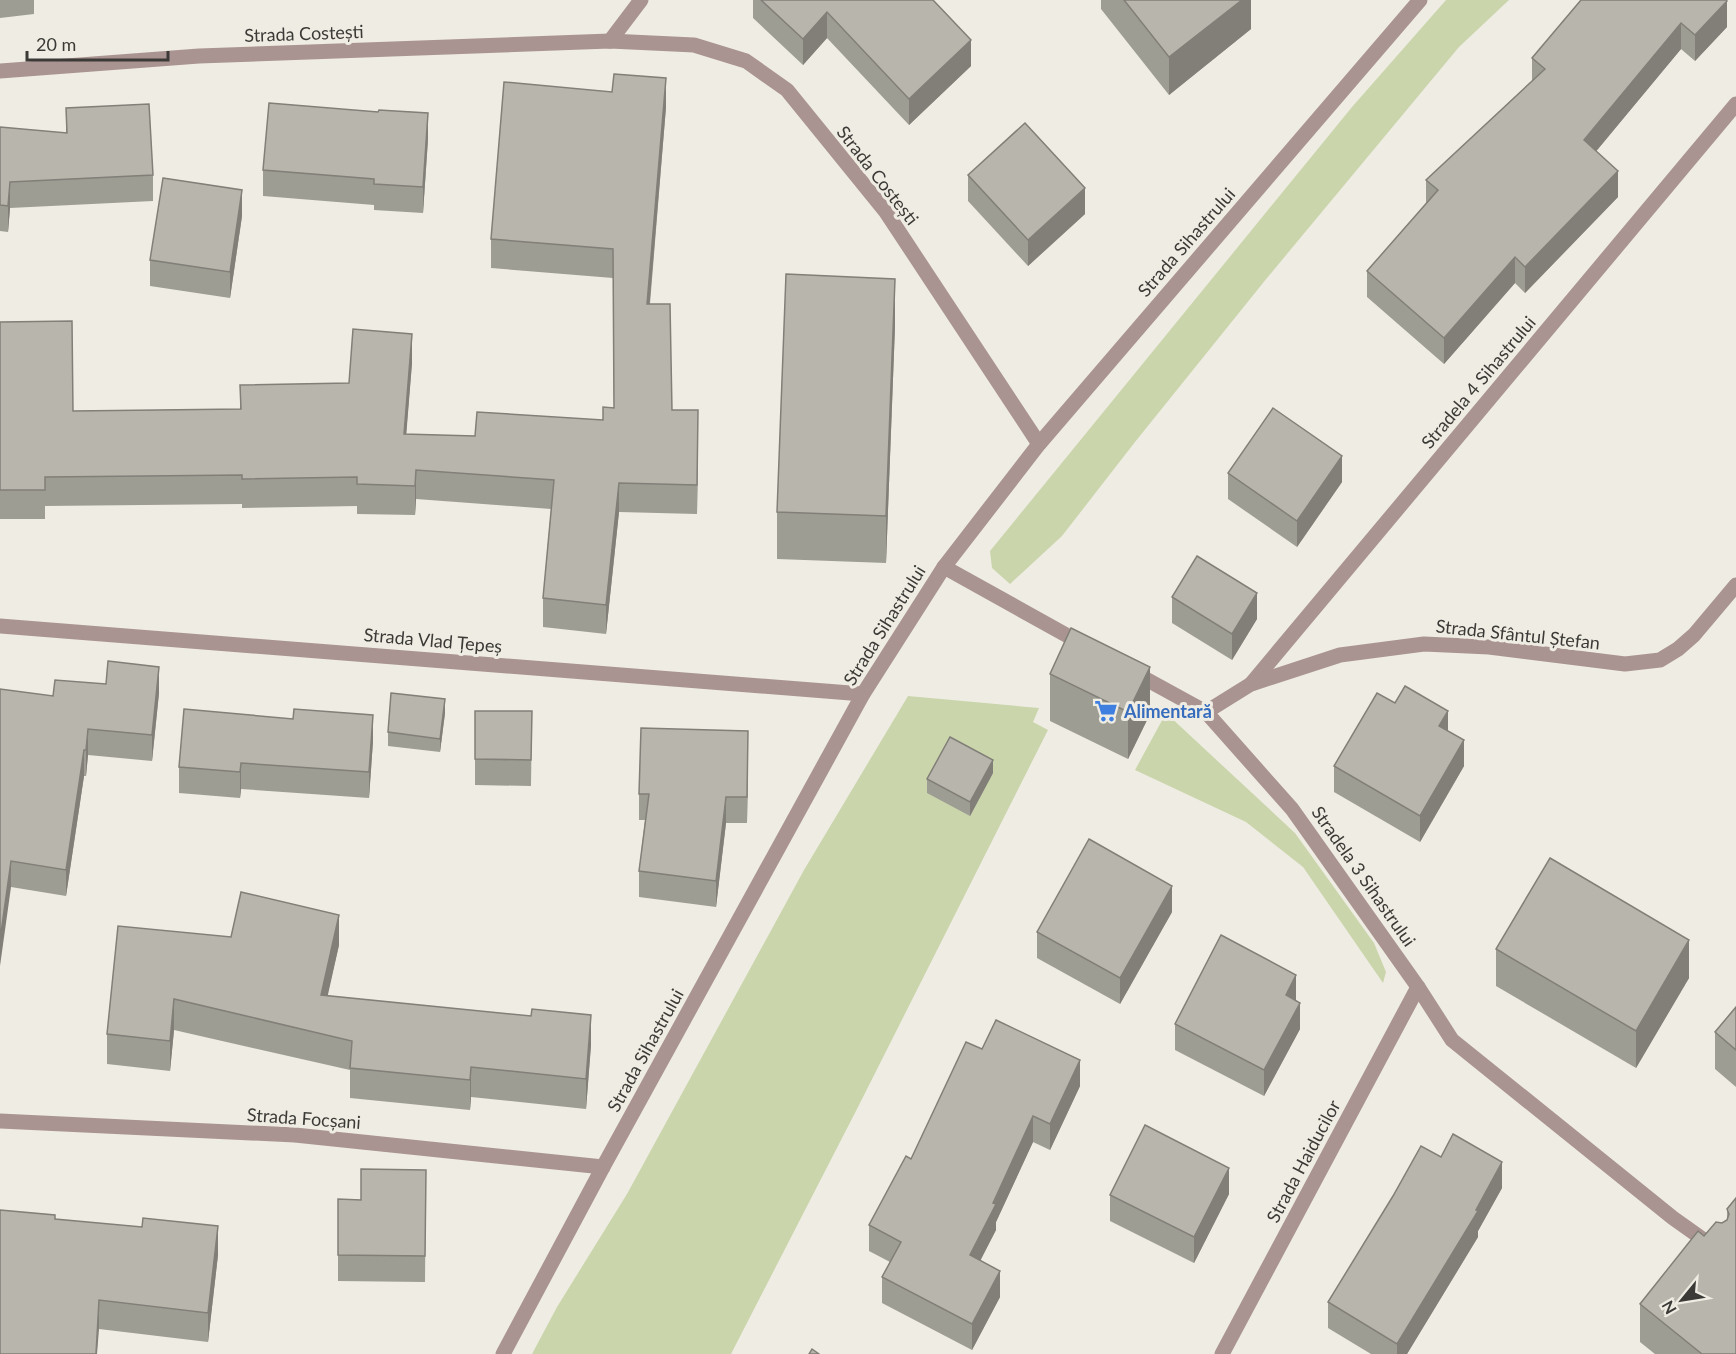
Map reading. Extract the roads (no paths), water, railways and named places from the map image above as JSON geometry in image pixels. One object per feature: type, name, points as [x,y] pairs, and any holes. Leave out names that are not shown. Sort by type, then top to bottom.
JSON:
[{"type":"street","points":[[610,41],[641,0]]},
{"type":"street","name":"Strada Sihastrului","points":[[503,1354],[863,694],[944,567],[1039,444],[1420,0]]},
{"type":"street","name":"Strada Costești","points":[[0,71],[199,56],[610,41],[694,45],[746,62],[787,90],[886,212],[1039,444]]},
{"type":"street","name":"Stradela 4 Sihastrului","points":[[1251,684],[1736,104]]},
{"type":"street","points":[[944,567],[1101,654]]},
{"type":"street","name":"Strada Sfântul Ștefan","points":[[1206,712],[1251,684],[1340,655],[1424,644],[1489,648],[1625,664],[1660,660],[1678,649],[1694,635],[1736,585]]},
{"type":"street","name":"Strada Vlad Țepeș","points":[[0,626],[863,694]]},
{"type":"street","name":"Stradela 3 Sihastrului","points":[[1122,666],[1206,712],[1292,809],[1418,987],[1452,1040],[1673,1218],[1719,1251]]},
{"type":"street","name":"Strada Haiducilor","points":[[1222,1354],[1418,987]]},
{"type":"street","name":"Strada Focșani","points":[[0,1121],[295,1135],[603,1167]]},
{"type":"place","name":"Alimentară","points":[[1106,711]]}]
